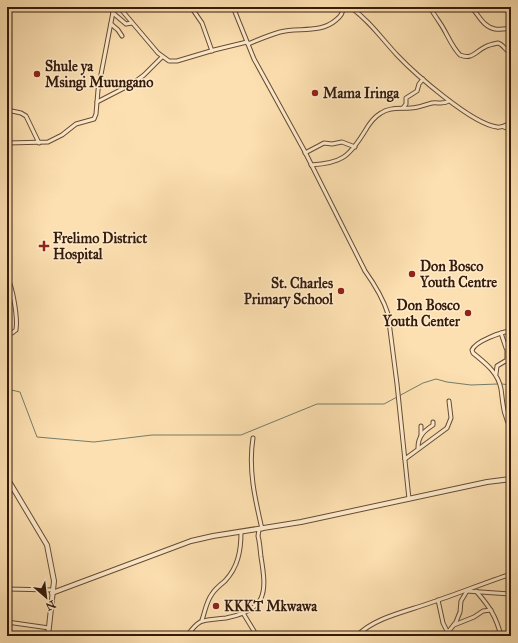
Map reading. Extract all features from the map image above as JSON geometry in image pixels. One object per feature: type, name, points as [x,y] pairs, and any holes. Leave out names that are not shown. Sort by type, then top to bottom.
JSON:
[{"type":"street","points":[[7,143],[39,143],[54,139],[76,124],[94,119],[114,7]]},
{"type":"street","points":[[119,7],[162,57],[172,62],[247,43],[280,32],[302,31],[326,26],[333,23],[341,15],[343,7]]},
{"type":"street","points":[[191,7],[202,23],[212,51]]},
{"type":"street","points":[[233,7],[261,73],[385,304],[388,314],[397,384],[409,499]]},
{"type":"street","points":[[350,7],[366,19],[391,49],[449,101],[466,113],[489,125],[496,127],[511,123]]},
{"type":"street","points":[[430,7],[433,15],[440,23],[446,35],[460,55],[472,56],[485,47],[498,43],[511,54]]},
{"type":"street","points":[[471,7],[487,26],[496,29],[511,29]]},
{"type":"street","points":[[113,13],[126,24],[132,23]]},
{"type":"street","points":[[110,24],[118,30],[122,36]]},
{"type":"street","points":[[97,102],[132,84],[144,75],[162,57]]},
{"type":"street","points":[[403,108],[406,105],[407,97],[417,91],[419,84],[423,79]]},
{"type":"street","points":[[311,165],[333,162],[343,157],[355,146],[377,115],[385,110],[395,108],[416,108],[435,103],[443,104],[449,101]]},
{"type":"street","points":[[7,110],[21,113],[26,116],[39,143]]},
{"type":"street","points":[[503,126],[511,130]]},
{"type":"street","points":[[305,153],[324,143],[332,144],[342,142],[355,146]]},
{"type":"street","points":[[7,276],[17,319],[16,330],[7,334]]},
{"type":"street","points":[[7,297],[13,298]]},
{"type":"street","points":[[511,331],[501,333],[478,344],[472,350],[473,353],[492,370],[496,376],[500,384],[502,407],[511,428]]},
{"type":"street","points":[[496,376],[497,366],[507,360],[509,350],[503,343],[501,333]]},
{"type":"street","points":[[405,459],[439,434],[449,424],[451,418],[449,401]]},
{"type":"street","points":[[506,417],[511,418]]},
{"type":"street","points":[[421,435],[425,430],[433,425],[433,422]]},
{"type":"street","points":[[418,448],[421,435],[421,426]]},
{"type":"street","points":[[189,635],[196,624],[202,620],[228,617],[250,610],[258,603],[264,590],[264,577],[258,536],[260,529],[250,463],[253,438]]},
{"type":"street","points":[[7,478],[47,545],[54,581],[48,636]]},
{"type":"street","points":[[7,589],[52,592],[183,544],[213,536],[301,522],[487,482],[511,479]]},
{"type":"street","points":[[202,620],[208,600],[212,593],[228,578],[235,567],[240,550],[241,532]]},
{"type":"street","points":[[357,636],[375,623],[386,618],[511,574]]},
{"type":"street","points":[[466,591],[511,594]]},
{"type":"street","points":[[446,635],[460,612],[461,601],[466,591]]},
{"type":"street","points":[[476,591],[491,610],[501,636]]},
{"type":"street","points":[[438,600],[446,635]]},
{"type":"street","points":[[453,625],[474,617],[483,611],[491,610]]},
{"type":"street","points":[[243,613],[257,636]]},
{"type":"street","points":[[7,622],[49,628]]},
{"type":"waterway","points":[[7,389],[20,392],[37,437],[94,442],[152,435],[241,435],[317,404],[384,404],[423,383],[436,379],[471,385],[498,384]]},
{"type":"waterway","points":[[502,384],[511,385]]},
{"type":"place","name":"Shule ya Msingi Muungano","points":[[37,74]]},
{"type":"place","name":"Mama Iringa","points":[[315,93]]},
{"type":"place","name":"Frelimo District Hospital","points":[[44,246]]},
{"type":"place","name":"Don Bosco Youth Centre","points":[[412,274]]},
{"type":"place","name":"St. Charles Primary School","points":[[341,291]]},
{"type":"place","name":"Don Bosco Youth Center","points":[[468,313]]},
{"type":"place","name":"KKKT Mkwawa","points":[[216,606]]}]
